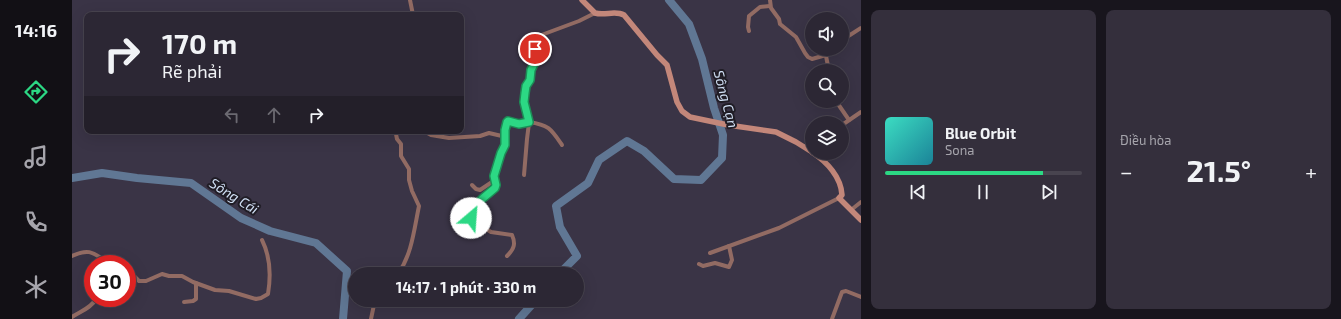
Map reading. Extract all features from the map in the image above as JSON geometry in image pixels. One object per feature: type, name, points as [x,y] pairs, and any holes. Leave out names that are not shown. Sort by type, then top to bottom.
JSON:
[{"type":"street","points":[[410,0],[413,12]]},
{"type":"street","points":[[582,0],[595,13]]},
{"type":"street","points":[[770,0],[770,6],[779,19],[780,24],[796,37],[805,53]]},
{"type":"street","points":[[749,31],[749,16],[760,7],[770,6]]},
{"type":"street","points":[[524,175],[529,122],[524,102],[526,86],[530,80],[531,70],[534,64],[536,37],[579,21],[595,13],[604,14],[620,12],[624,15],[667,65],[677,102],[682,111],[690,116],[704,120],[776,132],[804,147]]},
{"type":"street","points":[[849,36],[861,28]]},
{"type":"street","points":[[807,56],[812,59],[822,56]]},
{"type":"street","points":[[849,120],[861,112]]},
{"type":"street","points":[[507,256],[513,250],[515,245],[512,235],[492,232],[473,221],[471,218],[472,212],[477,204],[495,188],[495,180],[501,153],[505,145],[505,130],[507,122],[524,124],[529,122],[546,126],[553,132],[562,145]]},
{"type":"street","points":[[429,134],[449,138],[480,136],[489,133],[506,137]]},
{"type":"street","points":[[396,134],[401,144],[401,156],[409,169],[409,180],[412,191],[419,206],[416,214],[412,244],[401,267]]},
{"type":"street","points":[[710,253],[778,228],[840,198],[842,195],[839,183],[828,165],[822,160]]},
{"type":"street","points":[[472,185],[476,189],[480,190],[495,180]]},
{"type":"street","points":[[840,198],[861,220]]},
{"type":"street","points":[[851,210],[861,202]]},
{"type":"street","points":[[136,278],[139,281],[146,281],[162,274],[169,276],[184,276],[196,283],[215,290],[228,291],[253,298],[261,298],[268,293],[269,276],[268,257],[262,240]]},
{"type":"street","points":[[699,264],[703,266],[715,263],[730,267],[732,260],[729,246]]},
{"type":"street","points":[[72,256],[85,251],[94,255]]},
{"type":"street","points":[[184,302],[193,301],[196,299],[196,283]]},
{"type":"street","points":[[832,319],[842,292],[846,291],[861,297]]},
{"type":"street","points":[[72,317],[88,307]]},
{"type":"street","points":[[371,319],[374,307]]},
{"type":"waterway","name":"Sông Cạn","points":[[566,267],[577,256],[560,227],[556,206],[588,183],[599,160],[627,141],[644,151],[674,179],[701,180],[722,158],[723,135],[714,108],[702,59],[689,24],[669,0]]},
{"type":"waterway","name":"Sông Cái","points":[[72,178],[102,173],[191,183],[241,218],[270,231],[316,243],[347,271],[343,319]]},
{"type":"waterway","name":"Sông Cạn","points":[[519,319],[530,307]]},
{"type":"route","points":[[471,218],[471,214],[477,204],[495,188],[496,185],[494,176],[505,145],[505,130],[507,122],[519,124],[529,122],[524,102],[526,86],[530,80],[531,70],[534,64],[535,49]]}]
